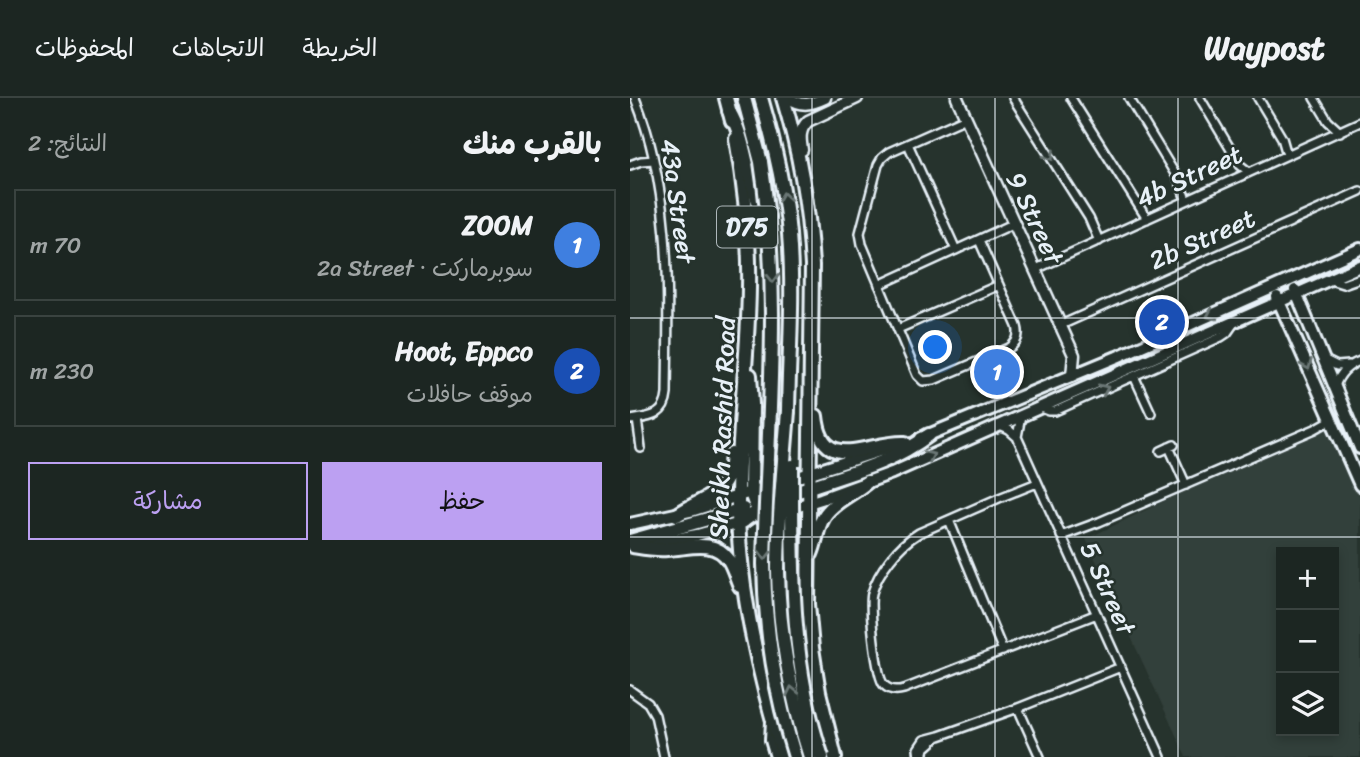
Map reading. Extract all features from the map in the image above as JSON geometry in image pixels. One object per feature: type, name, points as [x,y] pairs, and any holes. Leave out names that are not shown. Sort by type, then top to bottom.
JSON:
[{"type":"main road","points":[[744,98],[761,162],[772,266],[766,608],[778,695],[795,757]]},
{"type":"main road","points":[[761,98],[777,157],[786,207],[790,255],[788,411],[779,552],[780,607],[783,643],[792,691],[810,757]]},
{"type":"main road","name":"D75","points":[[783,98],[793,131],[808,211],[812,266],[807,560],[809,626],[819,692],[835,757]]},
{"type":"main road","points":[[728,104],[743,144],[757,202],[768,217]]},
{"type":"main road","name":"Sheikh Rashid Road","points":[[728,104],[743,184],[748,236],[749,288],[741,417],[754,504],[738,517],[741,558],[752,631],[784,757]]},
{"type":"main road","points":[[631,545],[738,517],[754,504],[786,489],[929,435],[1072,376],[1360,249]]},
{"type":"main road","points":[[630,524],[754,504],[793,508],[808,503],[867,482],[1000,426],[1360,266]]},
{"type":"main road","points":[[1291,281],[1360,446]]},
{"type":"main road","points":[[1273,288],[1360,485]]},
{"type":"main road","points":[[746,358],[752,393],[754,504]]},
{"type":"main road","points":[[810,399],[820,436],[834,449],[852,452],[886,444],[905,443]]},
{"type":"main road","points":[[788,411],[792,457],[792,578],[795,624],[808,704],[822,757]]},
{"type":"main road","points":[[677,515],[715,494],[726,482],[731,468],[733,440],[741,417]]},
{"type":"main road","points":[[1331,420],[1343,424],[1352,440],[1360,446]]},
{"type":"main road","points":[[809,481],[879,464],[929,435]]},
{"type":"main road","points":[[807,560],[825,514],[832,506],[867,482]]},
{"type":"main road","points":[[754,504],[786,489]]},
{"type":"main road","points":[[786,489],[793,508],[798,589],[809,626]]},
{"type":"main road","points":[[631,545],[662,549],[701,545],[715,549],[724,554],[730,562],[748,603]]},
{"type":"main road","points":[[773,719],[771,735],[776,757]]},
{"type":"street","name":"43a Street","points":[[634,419],[657,414],[667,398],[668,298],[666,237],[654,160],[649,135],[635,98]]},
{"type":"street","points":[[789,98],[808,104],[825,98]]},
{"type":"street","points":[[801,171],[803,159],[800,134],[805,123],[857,98]]},
{"type":"street","name":"9 Street","points":[[957,98],[1074,355],[1072,376]]},
{"type":"street","points":[[1013,98],[1089,218],[1099,241]]},
{"type":"street","points":[[1019,107],[1022,98]]},
{"type":"street","points":[[1071,98],[1147,219]]},
{"type":"street","points":[[1129,98],[1180,181],[1186,201]]},
{"type":"street","points":[[1200,98],[1240,164],[1249,172]]},
{"type":"street","points":[[1258,98],[1282,138],[1287,155]]},
{"type":"street","points":[[1314,98],[1328,121],[1340,132]]},
{"type":"street","points":[[966,118],[885,155],[880,161],[860,233],[862,244],[917,375],[923,381],[934,380],[1009,348],[1018,336],[1017,326],[979,240]]},
{"type":"street","name":"4b Street","points":[[1036,269],[1360,122]]},
{"type":"street","points":[[908,144],[956,250]]},
{"type":"street","points":[[630,165],[654,160]]},
{"type":"street","name":"2b Street","points":[[1061,325],[1360,191]]},
{"type":"street","points":[[879,285],[1015,223]]},
{"type":"street","points":[[1329,280],[1343,284],[1360,278]]},
{"type":"street","points":[[898,329],[999,285]]},
{"type":"street","points":[[1041,407],[1049,411],[1058,410],[1221,337],[1234,322]]},
{"type":"street","points":[[1074,355],[1093,367]]},
{"type":"street","points":[[1325,360],[1337,366],[1350,365]]},
{"type":"street","points":[[1335,386],[1341,374],[1360,360]]},
{"type":"street","points":[[1134,376],[1152,413]]},
{"type":"street","points":[[1017,437],[1021,416]]},
{"type":"street","points":[[634,419],[641,448]]},
{"type":"street","points":[[1062,538],[1331,420]]},
{"type":"street","points":[[1000,426],[1017,437]]},
{"type":"street","points":[[1315,429],[1329,430],[1337,434]]},
{"type":"street","name":"5 Street","points":[[1017,437],[1161,757]]},
{"type":"street","points":[[1168,448],[1186,485]]},
{"type":"street","points":[[1036,481],[919,533],[901,546],[878,578],[873,591],[871,613],[882,683],[888,689],[904,689],[1096,612]]},
{"type":"street","points":[[947,520],[1005,650]]},
{"type":"street","points":[[921,757],[918,753],[922,747],[939,736],[1018,708],[1120,665]]},
{"type":"street","points":[[630,690],[652,709],[664,757]]},
{"type":"street","points":[[1018,708],[1040,757]]},
{"type":"shaded area","points":[[1331,420],[1360,486],[1360,757],[1186,757],[1086,539]]},
{"type":"place","name":"Hoot, Eppco","points":[[1162,322]]},
{"type":"place","name":"ZOOM","points":[[997,372]]}]
